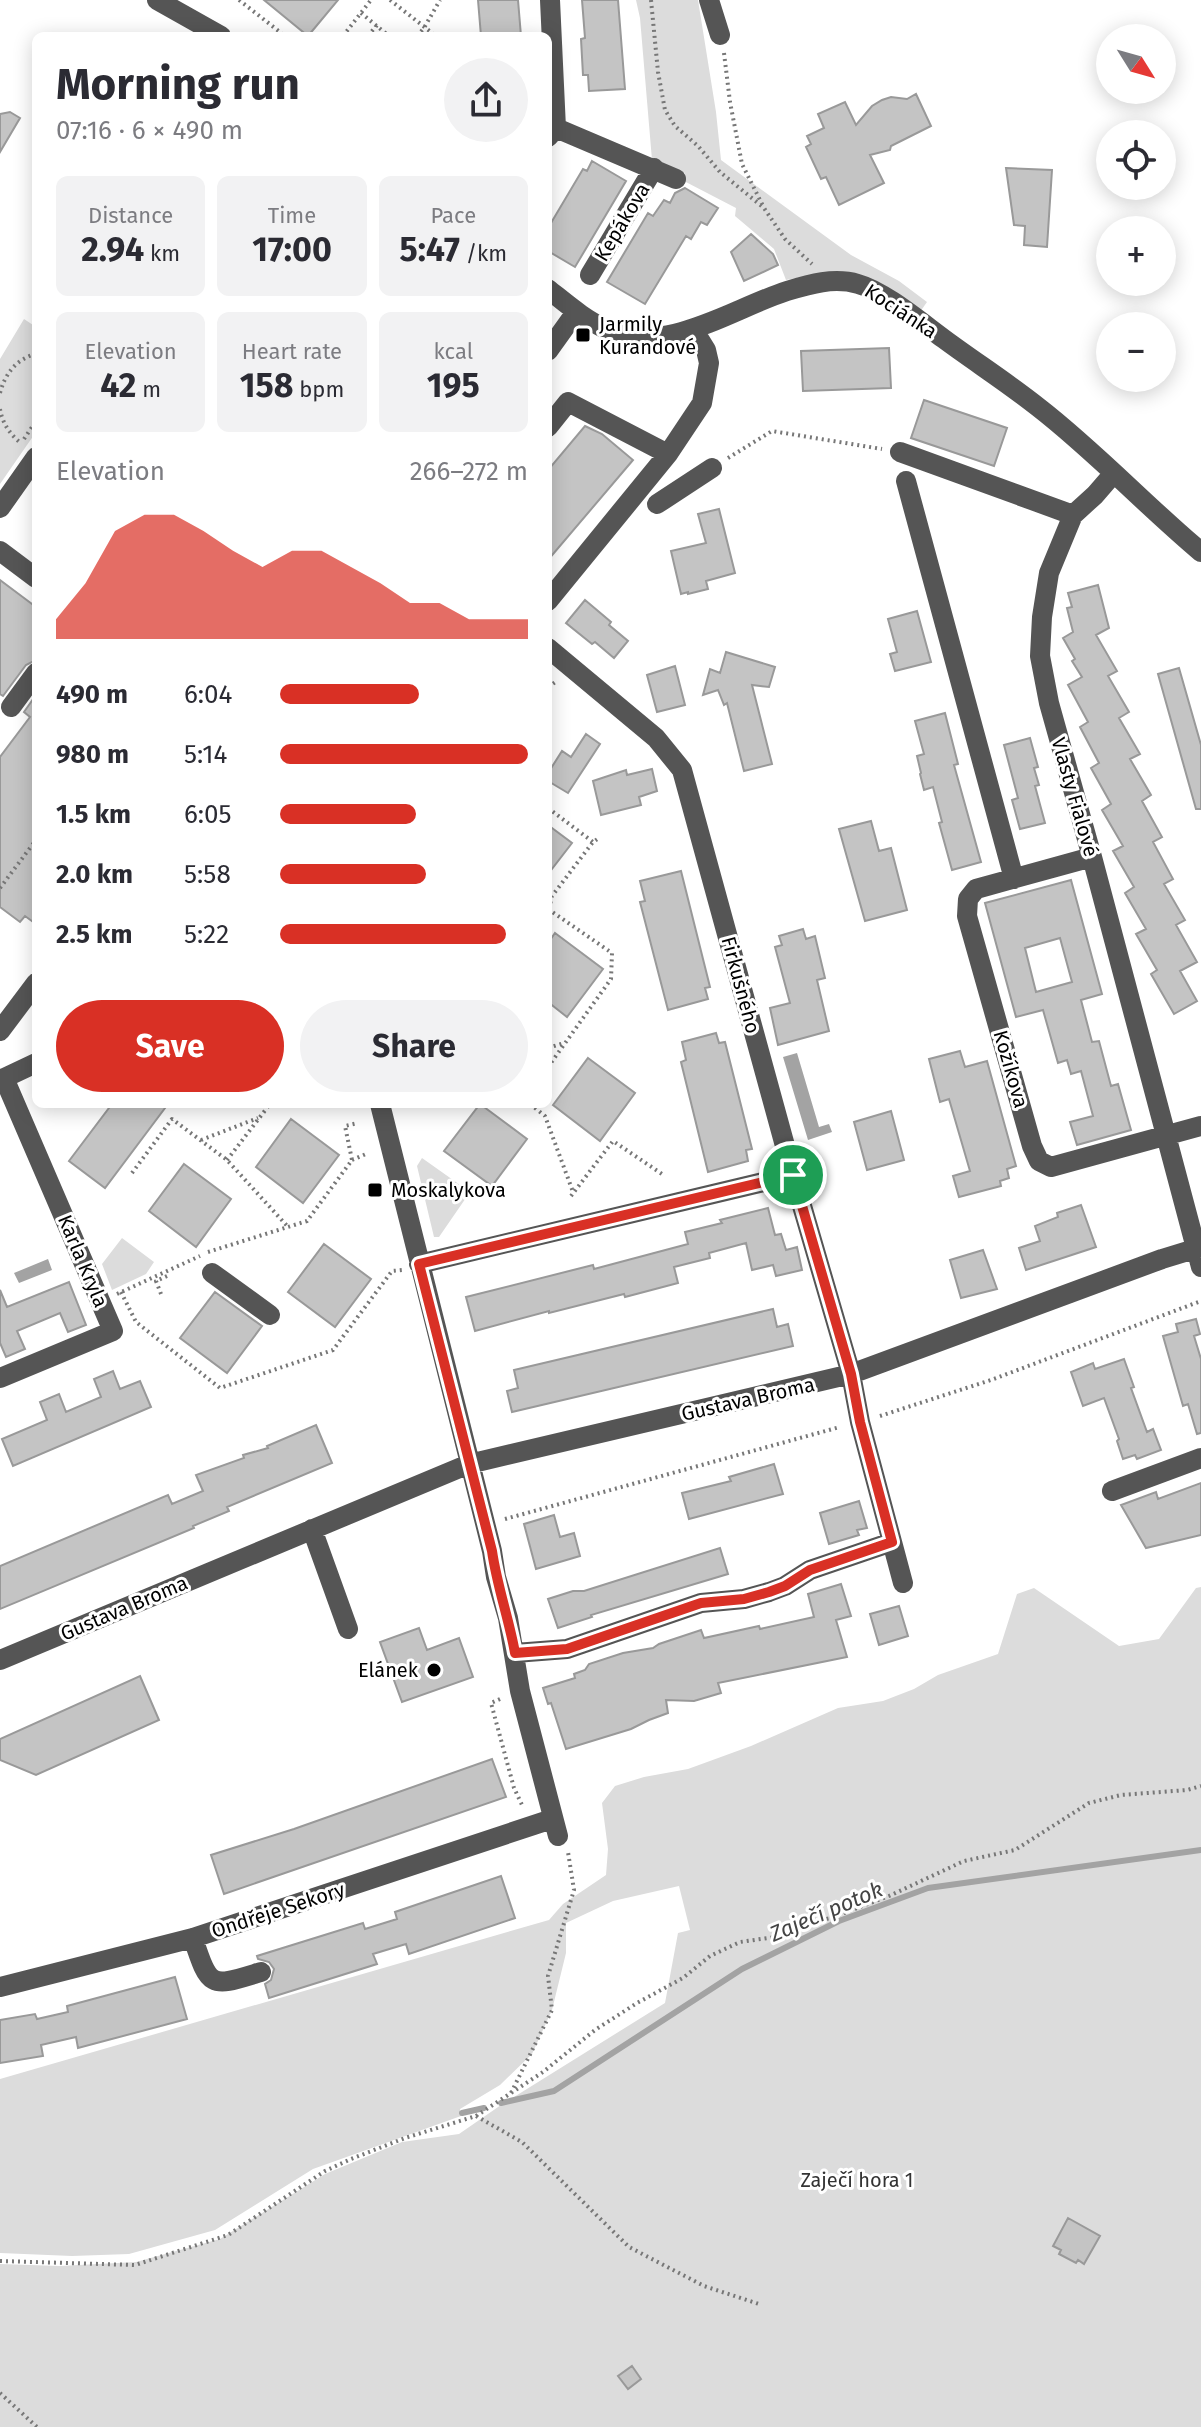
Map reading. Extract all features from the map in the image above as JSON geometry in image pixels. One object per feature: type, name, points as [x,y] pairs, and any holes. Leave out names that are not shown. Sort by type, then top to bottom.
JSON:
[{"type":"street","points":[[157,0],[214,32]]},
{"type":"street","points":[[550,0],[550,32]]},
{"type":"street","points":[[709,0],[720,35]]},
{"type":"street","name":"Kepákova","points":[[552,132],[654,168],[676,179]]},
{"type":"street","name":"Kepákova","points":[[590,275],[654,168]]},
{"type":"street","name":"Kociánka","points":[[552,292],[576,312],[608,330],[658,337],[693,329],[806,285],[829,281],[860,284],[917,320],[1039,407],[1201,552]]},
{"type":"street","points":[[552,345],[576,312]]},
{"type":"street","points":[[552,596],[668,454],[702,403],[709,363],[706,350],[693,329]]},
{"type":"street","points":[[552,422],[568,402],[668,454]]},
{"type":"street","points":[[0,508],[32,452]]},
{"type":"street","points":[[900,452],[1073,515]]},
{"type":"street","points":[[657,504],[712,468]]},
{"type":"street","name":"Vlasty Fialové","points":[[1114,473],[1073,515],[1049,573],[1040,656],[1049,703],[1199,1254]]},
{"type":"street","points":[[906,481],[1014,879]]},
{"type":"street","points":[[0,551],[32,575]]},
{"type":"street","name":"Firkušného","points":[[552,651],[656,738],[682,770],[851,1374]]},
{"type":"street","points":[[11,707],[32,678]]},
{"type":"street","name":"Kožíkova","points":[[1092,857],[976,889],[968,899],[967,916],[1032,1146],[1039,1161],[1051,1167],[1166,1136]]},
{"type":"street","points":[[0,1031],[32,988]]},
{"type":"street","points":[[2,1079],[32,1065]]},
{"type":"street","name":"Karla Kryla","points":[[0,1378],[113,1331],[2,1079]]},
{"type":"street","points":[[381,1108],[412,1267],[439,1338],[508,1618],[520,1691],[555,1828]]},
{"type":"street","points":[[1166,1136],[1201,1126]]},
{"type":"street","points":[[412,1267],[793,1175]]},
{"type":"street","name":"Gustava Broma","points":[[0,1660],[469,1464],[851,1374],[1199,1254]]},
{"type":"street","points":[[212,1273],[270,1315]]},
{"type":"street","points":[[851,1374],[860,1422],[903,1583]]},
{"type":"street","points":[[1112,1491],[1201,1458]]},
{"type":"street","points":[[312,1529],[348,1629]]},
{"type":"street","points":[[515,1653],[567,1649],[701,1603],[744,1599],[769,1592],[810,1570],[892,1542]]},
{"type":"street","name":"Ondřeje Sekory","points":[[0,1987],[193,1938],[532,1826],[555,1828]]},
{"type":"street","points":[[193,1938],[202,1966],[212,1981],[229,1982],[261,1972]]},
{"type":"path","points":[[239,0],[280,32]]},
{"type":"path","points":[[360,0],[367,5]]},
{"type":"path","points":[[346,32],[371,0]]},
{"type":"path","points":[[390,0],[430,32]]},
{"type":"path","points":[[420,32],[440,0]]},
{"type":"path","points":[[651,0],[665,110],[675,126],[698,146],[720,172],[764,208]]},
{"type":"path","points":[[361,13],[385,32]]},
{"type":"path","points":[[371,32],[377,25]]},
{"type":"path","points":[[720,35],[742,164],[764,208],[785,239],[829,281]]},
{"type":"path","points":[[0,393],[3,381],[15,365],[32,355]]},
{"type":"path","points":[[0,409],[6,427],[15,439],[32,452]]},
{"type":"path","points":[[712,468],[772,431],[900,452]]},
{"type":"path","points":[[552,811],[593,842]]},
{"type":"path","points":[[552,896],[599,838]]},
{"type":"path","points":[[0,888],[32,845]]},
{"type":"path","points":[[552,912],[612,953],[611,979],[552,1062]]},
{"type":"path","points":[[552,1047],[566,1043]]},
{"type":"path","points":[[227,1160],[267,1108]]},
{"type":"path","points":[[535,1108],[545,1116],[572,1194],[613,1141],[662,1174]]},
{"type":"path","points":[[201,1140],[259,1118]]},
{"type":"path","points":[[132,1173],[172,1119],[227,1160],[289,1228]]},
{"type":"path","points":[[352,1160],[345,1126],[358,1123]]},
{"type":"path","points":[[109,1292],[117,1294],[205,1253],[307,1221],[352,1160],[366,1154]]},
{"type":"path","points":[[121,1292],[136,1322],[220,1388],[333,1350],[392,1271],[412,1267]]},
{"type":"path","points":[[161,1294],[156,1281],[167,1276],[165,1272]]},
{"type":"path","points":[[508,1697],[491,1703],[514,1788],[532,1826]]},
{"type":"path","points":[[0,2261],[135,2265],[228,2235],[325,2171],[405,2138],[476,2116],[543,2072],[595,2030],[683,1978],[710,1956],[740,1942],[775,1937],[795,1925],[831,1918],[889,1896],[964,1861],[1015,1850],[1089,1803],[1121,1795],[1187,1790],[1201,1786]]},
{"type":"path","points":[[510,2094],[552,2010],[548,1976],[574,1890],[564,1837],[555,1828]]},
{"type":"path","points":[[476,2116],[522,2142],[629,2247],[704,2286],[759,2304]]},
{"type":"path","points":[[0,2393],[37,2427]]},
{"type":"green space","points":[[636,0],[698,0],[721,160],[851,255],[899,281],[927,302],[920,312],[807,276],[786,280],[774,249],[735,216],[736,208],[682,180],[685,173],[652,160]]},
{"type":"green space","points":[[24,319],[32,324],[32,438],[0,484],[0,359]]},
{"type":"green space","points":[[422,1158],[470,1192],[439,1237],[434,1237],[417,1166]]},
{"type":"green space","points":[[122,1238],[154,1262],[146,1274],[112,1290],[102,1264]]},
{"type":"green space","name":"Zaječí hora 1","points":[[1201,1587],[1201,2427],[0,2427],[0,2264],[60,2266],[136,2262],[220,2239],[325,2174],[402,2142],[459,2134],[665,2003],[678,1933],[690,1930],[679,1886],[613,1901],[566,1923],[566,1953],[552,2010],[532,2054],[500,2085],[460,2109],[461,2116],[313,2169],[215,2230],[129,2254],[72,2256],[0,2253],[0,2079],[549,1920],[563,1904],[606,1875],[608,1849],[602,1803],[615,1786],[688,1769],[751,1746],[838,1708],[883,1701],[938,1675],[998,1654],[1017,1594],[1034,1588],[1119,1646],[1159,1639],[1196,1588]]},
{"type":"shaded area","points":[[797,1053],[819,1127],[829,1124],[832,1132],[808,1140],[783,1057]]},
{"type":"shaded area","points":[[48,1259],[52,1270],[19,1283],[14,1273]]},
{"type":"building","points":[[264,0],[338,0],[311,32],[303,32]]},
{"type":"building","points":[[478,0],[518,0],[521,32],[481,32]]},
{"type":"building","points":[[582,0],[618,0],[625,89],[589,91],[588,75],[583,75],[581,39],[585,38]]},
{"type":"building","points":[[916,94],[931,126],[891,146],[890,150],[870,155],[884,183],[839,205],[826,177],[821,179],[806,147],[811,144],[807,136],[824,128],[818,114],[845,102],[856,125],[872,106],[882,100],[891,97],[907,99]]},
{"type":"building","points":[[10,112],[20,118],[0,152],[0,114]]},
{"type":"building","points":[[592,161],[626,181],[575,267],[552,253],[552,221],[583,169],[587,171]]},
{"type":"building","points":[[1006,168],[1052,170],[1047,247],[1024,245],[1025,226],[1014,225]]},
{"type":"building","points":[[685,188],[718,208],[707,225],[701,222],[691,239],[686,236],[645,304],[607,282],[648,213],[653,216],[664,200],[670,203],[675,193]]},
{"type":"building","points":[[751,234],[773,254],[778,265],[744,281],[731,252]]},
{"type":"building","points":[[889,348],[891,388],[803,391],[801,351]]},
{"type":"building","points":[[924,400],[1007,428],[994,466],[911,438]]},
{"type":"building","points":[[585,426],[602,434],[633,460],[552,555],[552,465]]},
{"type":"building","points":[[719,509],[735,573],[706,581],[708,589],[681,594],[671,551],[706,543],[698,514]]},
{"type":"building","points":[[0,580],[32,604],[32,662],[26,665],[3,696],[0,694]]},
{"type":"building","points":[[1098,585],[1109,628],[1096,635],[1117,671],[1108,676],[1129,712],[1119,718],[1140,754],[1130,759],[1151,795],[1142,801],[1162,837],[1153,842],[1173,879],[1164,884],[1185,920],[1176,925],[1197,962],[1180,971],[1197,1001],[1174,1014],[1151,974],[1157,970],[1136,934],[1146,929],[1125,893],[1134,887],[1113,851],[1123,846],[1102,810],[1111,804],[1091,768],[1099,763],[1080,727],[1088,722],[1068,685],[1082,677],[1063,638],[1073,632],[1067,608],[1072,607],[1068,593]]},
{"type":"building","points":[[585,600],[628,641],[614,658],[566,623]]},
{"type":"building","points":[[917,611],[931,662],[895,671],[890,654],[897,652],[888,619]]},
{"type":"building","points":[[726,652],[775,667],[769,687],[752,685],[772,764],[744,771],[727,703],[724,705],[718,690],[703,695],[710,669],[720,673]]},
{"type":"building","points":[[675,666],[685,705],[657,712],[647,675]]},
{"type":"building","points":[[1179,668],[1201,745],[1201,809],[1196,809],[1158,674]]},
{"type":"building","points":[[32,701],[32,921],[25,916],[20,922],[0,907],[0,757],[30,717],[24,712]]},
{"type":"building","points":[[945,713],[958,764],[954,765],[981,862],[952,870],[933,787],[924,790],[920,774],[917,756],[924,754],[915,721]]},
{"type":"building","points":[[586,734],[600,744],[568,793],[552,783],[552,767],[562,751],[571,757]]},
{"type":"building","points":[[1030,738],[1038,767],[1034,768],[1039,785],[1035,786],[1045,823],[1020,829],[1012,800],[1018,798],[1004,745]]},
{"type":"building","points":[[652,769],[657,791],[639,797],[641,805],[601,815],[593,781],[626,770],[627,775]]},
{"type":"building","points":[[871,821],[879,851],[891,848],[907,910],[865,921],[839,829]]},
{"type":"building","points":[[552,828],[572,843],[552,869]]},
{"type":"building","points":[[681,871],[710,987],[705,988],[708,999],[668,1010],[640,902],[645,901],[640,881]]},
{"type":"building","points":[[1071,880],[1102,994],[1081,1000],[1092,1042],[1099,1041],[1111,1086],[1118,1084],[1131,1130],[1077,1145],[1070,1122],[1093,1116],[1081,1071],[1071,1074],[1067,1060],[1058,1063],[1043,1010],[1016,1017],[985,903]],"holes":[[[1060,938],[1072,982],[1036,992],[1025,948]]]},
{"type":"building","points":[[803,929],[806,939],[815,936],[825,978],[817,980],[829,1031],[778,1045],[770,1008],[790,1003],[775,947],[782,945],[779,936]]},
{"type":"building","points":[[555,933],[603,969],[567,1017],[552,1005],[552,937]]},
{"type":"building","points":[[716,1033],[719,1043],[725,1042],[752,1149],[746,1150],[748,1161],[708,1172],[681,1062],[686,1060],[682,1042]]},
{"type":"building","points":[[960,1051],[965,1067],[987,1061],[1016,1166],[1007,1169],[1009,1178],[1000,1181],[1001,1186],[959,1197],[953,1176],[970,1171],[949,1099],[940,1102],[929,1059]]},
{"type":"building","points":[[588,1058],[635,1093],[600,1141],[553,1105]]},
{"type":"building","points":[[109,1108],[165,1108],[105,1188],[69,1161]]},
{"type":"building","points":[[477,1108],[485,1108],[527,1139],[492,1186],[444,1151]]},
{"type":"building","points":[[891,1111],[904,1160],[867,1170],[854,1122]]},
{"type":"building","points":[[291,1119],[339,1155],[303,1203],[256,1167]]},
{"type":"building","points":[[184,1164],[231,1199],[196,1247],[149,1211]]},
{"type":"building","points":[[1081,1205],[1096,1247],[1026,1270],[1019,1248],[1040,1241],[1035,1226],[1058,1217],[1057,1213]]},
{"type":"building","points":[[768,1208],[775,1235],[781,1234],[786,1250],[797,1247],[802,1270],[776,1276],[773,1265],[752,1270],[746,1243],[709,1253],[710,1258],[674,1267],[678,1283],[625,1297],[624,1294],[549,1311],[475,1331],[466,1297],[593,1265],[594,1269],[688,1244],[685,1232]]},
{"type":"building","points":[[324,1244],[371,1279],[335,1327],[288,1292]]},
{"type":"building","points":[[983,1250],[997,1289],[961,1298],[950,1260]]},
{"type":"building","points":[[69,1282],[86,1325],[68,1332],[60,1313],[17,1331],[25,1349],[6,1357],[0,1343],[0,1290],[7,1307]]},
{"type":"building","points":[[215,1292],[262,1326],[227,1373],[180,1338]]},
{"type":"building","points":[[773,1309],[777,1327],[788,1324],[793,1346],[512,1412],[507,1391],[518,1388],[514,1370]]},
{"type":"building","points":[[1196,1319],[1200,1334],[1194,1336],[1201,1359],[1201,1433],[1197,1434],[1188,1404],[1183,1406],[1163,1336],[1178,1332],[1176,1324]]},
{"type":"building","points":[[1124,1359],[1147,1432],[1153,1429],[1161,1450],[1137,1459],[1135,1455],[1123,1459],[1104,1398],[1083,1406],[1071,1372],[1093,1363],[1095,1369]]},
{"type":"building","points":[[113,1371],[120,1389],[140,1381],[151,1407],[13,1466],[2,1439],[47,1420],[40,1402],[59,1394],[66,1412],[101,1397],[94,1379]]},
{"type":"building","points":[[316,1425],[332,1463],[227,1507],[229,1511],[194,1528],[0,1609],[0,1566],[168,1495],[172,1504],[203,1491],[196,1475],[268,1448]]},
{"type":"building","points":[[774,1464],[783,1494],[689,1519],[682,1493],[731,1481],[729,1477]]},
{"type":"building","points":[[1201,1483],[1201,1535],[1146,1548],[1121,1505],[1156,1492],[1158,1499]]},
{"type":"building","points":[[859,1501],[867,1528],[857,1530],[859,1535],[829,1544],[820,1513]]},
{"type":"building","points":[[554,1515],[560,1537],[574,1533],[580,1556],[536,1569],[524,1524]]},
{"type":"building","points":[[720,1548],[728,1574],[558,1628],[548,1599],[584,1591]]},
{"type":"building","points":[[841,1584],[851,1616],[836,1620],[847,1657],[718,1683],[721,1693],[694,1701],[666,1700],[668,1713],[631,1729],[566,1749],[543,1688],[575,1678],[574,1674],[585,1670],[589,1664],[623,1653],[653,1648],[701,1630],[704,1638],[814,1617],[808,1594]]},
{"type":"building","points":[[899,1606],[908,1636],[879,1645],[870,1614]]},
{"type":"building","points":[[419,1628],[427,1650],[459,1638],[473,1677],[402,1702],[380,1642]]},
{"type":"building","points":[[140,1676],[159,1720],[36,1775],[0,1760],[0,1739]]},
{"type":"building","points":[[492,1759],[506,1797],[224,1894],[211,1855]]},
{"type":"building","points":[[501,1876],[515,1918],[409,1954],[406,1944],[373,1954],[377,1964],[269,1998],[265,1984],[271,1980],[274,1969],[269,1962],[257,1956],[363,1923],[365,1929],[397,1919],[395,1912]]},
{"type":"building","points":[[175,1977],[187,2019],[78,2048],[76,2037],[41,2045],[43,2056],[0,2063],[0,2020],[35,2014],[37,2019],[68,2012],[67,2006]]},
{"type":"building","points":[[1068,2218],[1100,2236],[1084,2264],[1059,2254],[1061,2250],[1053,2246]]},
{"type":"building","points":[[632,2366],[641,2379],[628,2389],[618,2376]]},
{"type":"waterway","name":"Zaječí potok","points":[[501,2103],[554,2091],[742,1969],[839,1921],[928,1888],[1201,1850]]},
{"type":"waterway","name":"Zaječí potok","points":[[462,2113],[484,2108]]},
{"type":"place","name":"Jarmily Kurandové","points":[[583,335]]},
{"type":"place","name":"Moskalykova","points":[[375,1190]]},
{"type":"place","name":"Elánek","points":[[434,1670]]},
{"type":"route","points":[[793,1175],[851,1374],[860,1422],[892,1542],[827,1563],[769,1592],[744,1599],[701,1603],[567,1649],[515,1653],[419,1264],[793,1175]]}]
